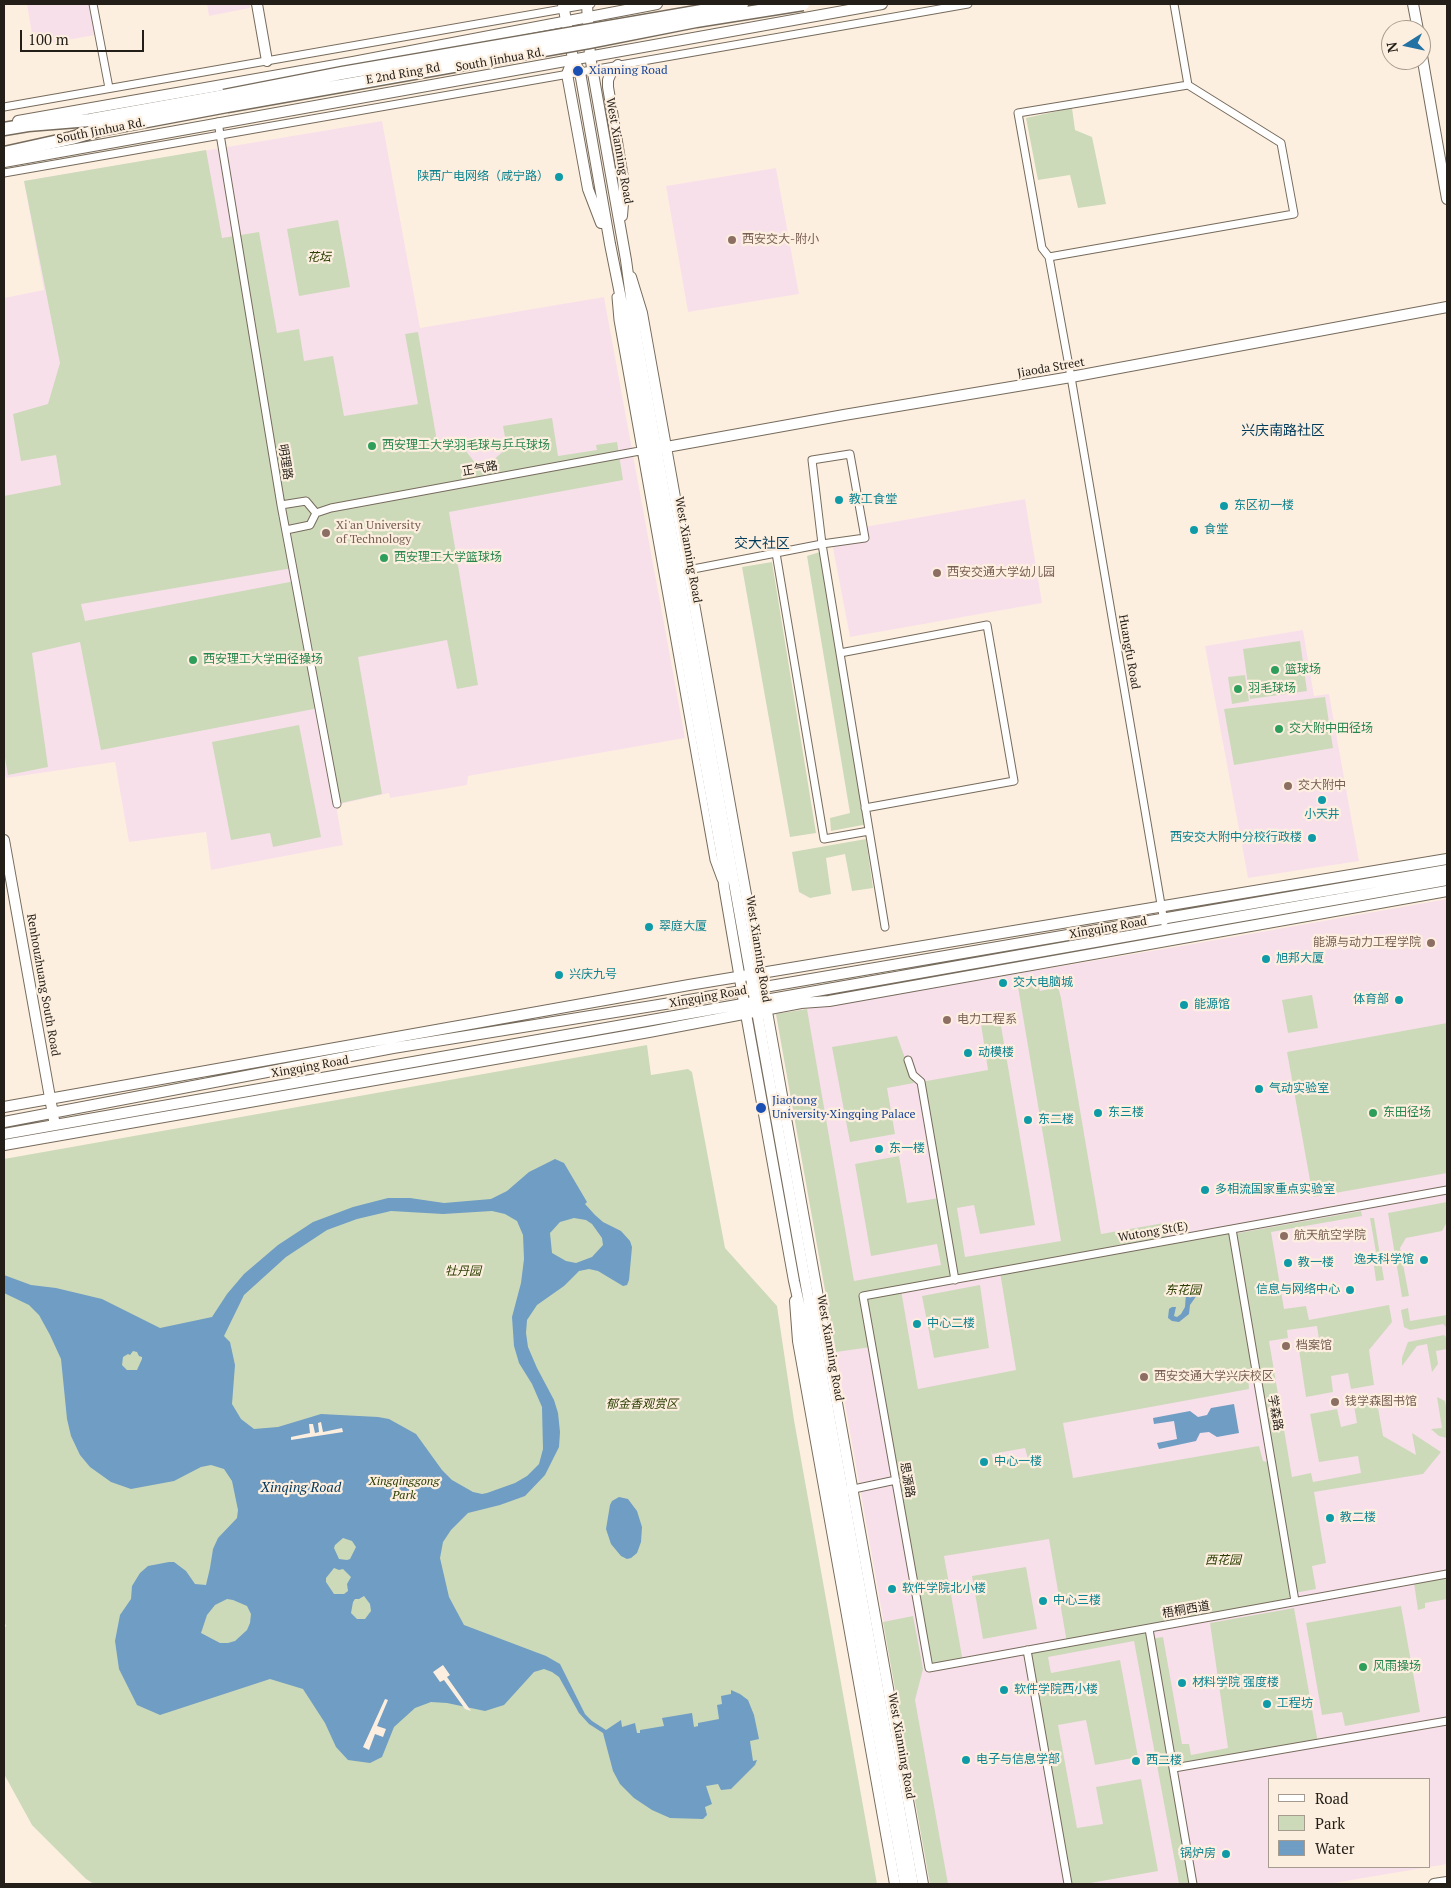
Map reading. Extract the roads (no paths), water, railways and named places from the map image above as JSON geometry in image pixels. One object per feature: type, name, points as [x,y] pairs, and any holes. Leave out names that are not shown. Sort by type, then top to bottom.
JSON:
[{"type":"highway","name":"E 2nd Ring Rd","points":[[4,153],[342,73],[742,4]]},
{"type":"highway","name":"E 2nd Ring Rd","points":[[4,129],[226,101],[803,4]]},
{"type":"highway","points":[[25,120],[70,122]]},
{"type":"highway","points":[[28,158],[72,138]]},
{"type":"main road","points":[[257,4],[267,60]]},
{"type":"main road","name":"West Xianning Road","points":[[588,4],[592,70],[621,229],[653,449],[718,837],[724,886],[750,975]]},
{"type":"main road","name":"South Jinhua Rd.","points":[[4,123],[353,62],[657,4]]},
{"type":"main road","name":"South Jinhua Rd.","points":[[4,162],[882,4]]},
{"type":"main road","points":[[1413,4],[1416,20]]},
{"type":"main road","name":"West Xianning Road","points":[[564,6],[573,59],[580,72],[615,272],[653,449],[756,1006],[913,1884]]},
{"type":"main road","points":[[573,59],[568,74],[588,189],[610,244]]},
{"type":"main road","points":[[618,65],[611,73],[608,87],[624,191],[621,229]]},
{"type":"main road","points":[[1424,70],[1447,199]]},
{"type":"main road","name":"Jiaoda Street","points":[[653,449],[1071,377],[1447,307]]},
{"type":"main road","points":[[653,449],[688,570],[750,975]]},
{"type":"main road","name":"Renhouzhuang South Road","points":[[4,840],[57,1136]]},
{"type":"main road","points":[[4,1107],[750,975],[1447,859]]},
{"type":"main road","name":"Xingqing Road","points":[[4,1122],[393,1048],[1447,870]]},
{"type":"main road","name":"Xingqing Road","points":[[4,1134],[756,1006],[1447,880]]},
{"type":"main road","points":[[4,1145],[649,1032],[756,1006],[829,1001],[1447,891]]},
{"type":"main road","points":[[756,1006],[818,1297],[843,1491],[923,1884]]},
{"type":"main road","name":"West Xianning Road","points":[[756,1006],[794,1280],[843,1491],[905,1884]]},
{"type":"main road","points":[[794,1280],[798,1341],[895,1884]]},
{"type":"main road","points":[[815,1339],[818,1297]]},
{"type":"main road","points":[[1434,1884],[1447,1882]]},
{"type":"street","points":[[93,4],[109,88]]},
{"type":"street","points":[[4,107],[564,6],[588,4]]},
{"type":"street","points":[[4,173],[968,4]]},
{"type":"street","points":[[1049,256],[1294,214],[1281,143],[1188,84],[1174,4]]},
{"type":"street","name":"Huangfu Road","points":[[1166,930],[1071,377],[1049,256],[1042,248],[1018,113],[1188,84]]},
{"type":"street","name":"明理路","points":[[218,122],[281,505],[337,804]]},
{"type":"street","name":"正气路","points":[[316,513],[331,508],[653,449]]},
{"type":"street","points":[[688,570],[822,544],[865,538],[850,454],[812,460],[822,544],[885,927]]},
{"type":"street","points":[[281,505],[306,501],[316,513],[310,525],[286,530]]},
{"type":"street","points":[[776,553],[824,839],[869,831]]},
{"type":"street","points":[[840,653],[987,625],[1014,781],[865,808]]},
{"type":"street","points":[[908,1060],[914,1075],[920,1082],[954,1280]]},
{"type":"street","name":"Wutong St(E)","points":[[863,1296],[1447,1190]]},
{"type":"street","name":"学森路","points":[[1232,1229],[1295,1601]]},
{"type":"street","name":"思源路","points":[[863,1296],[929,1668]]},
{"type":"street","points":[[843,1491],[896,1480]]},
{"type":"street","name":"梧桐西道","points":[[929,1668],[1447,1574]]},
{"type":"street","points":[[1149,1629],[1193,1884]]},
{"type":"street","points":[[1027,1650],[1068,1884]]},
{"type":"street","points":[[1174,1768],[1447,1721]]},
{"type":"water","name":"Xinqing Road","points":[[555,1159],[564,1163],[587,1202],[585,1204],[603,1222],[621,1231],[630,1241],[632,1247],[629,1280],[627,1285],[623,1286],[598,1271],[589,1269],[579,1271],[564,1286],[537,1305],[527,1320],[528,1347],[554,1400],[558,1413],[559,1447],[545,1475],[525,1496],[468,1513],[451,1530],[443,1542],[440,1558],[449,1597],[464,1625],[546,1656],[560,1664],[585,1714],[606,1730],[621,1720],[622,1727],[635,1723],[637,1733],[640,1733],[640,1730],[664,1726],[662,1718],[692,1713],[694,1727],[698,1726],[698,1723],[719,1719],[717,1705],[722,1704],[721,1696],[731,1694],[731,1690],[748,1700],[754,1715],[759,1739],[750,1741],[753,1761],[757,1760],[755,1765],[731,1789],[721,1790],[718,1784],[706,1786],[712,1804],[705,1807],[707,1815],[703,1819],[670,1818],[652,1810],[634,1798],[620,1784],[613,1771],[603,1733],[589,1724],[579,1713],[559,1677],[544,1669],[534,1672],[504,1705],[485,1711],[447,1703],[431,1702],[415,1708],[394,1727],[382,1757],[370,1763],[348,1760],[336,1747],[325,1723],[303,1689],[270,1679],[160,1715],[137,1705],[119,1669],[115,1641],[120,1615],[131,1599],[132,1586],[140,1573],[148,1566],[169,1562],[174,1562],[186,1571],[195,1584],[206,1585],[213,1549],[218,1538],[237,1518],[238,1510],[232,1481],[224,1469],[211,1465],[201,1467],[174,1481],[131,1489],[111,1482],[90,1467],[80,1455],[71,1436],[67,1419],[61,1359],[50,1335],[39,1315],[29,1305],[4,1293],[4,1275],[31,1285],[56,1288],[102,1299],[160,1328],[212,1317],[227,1294],[244,1274],[278,1245],[313,1222],[353,1207],[388,1198],[410,1198],[444,1203],[491,1199],[507,1191],[529,1172]],"holes":[[[391,1211],[443,1214],[492,1211],[505,1214],[517,1221],[523,1235],[524,1259],[521,1283],[512,1317],[514,1346],[519,1363],[532,1384],[542,1407],[543,1449],[539,1464],[527,1476],[515,1483],[487,1493],[473,1492],[452,1480],[442,1470],[416,1434],[389,1419],[321,1414],[278,1427],[254,1429],[241,1419],[232,1404],[235,1365],[230,1342],[224,1336],[244,1295],[286,1257],[327,1230],[357,1219]],[[574,1218],[586,1220],[592,1224],[602,1238],[603,1245],[592,1257],[576,1263],[566,1261],[552,1253],[550,1233],[560,1222]],[[133,1351],[142,1357],[137,1370],[127,1370],[122,1365],[123,1357],[128,1354],[130,1355]],[[343,1538],[352,1541],[356,1547],[350,1559],[347,1560],[339,1559],[334,1548]],[[334,1568],[343,1569],[351,1577],[347,1584],[348,1591],[344,1594],[334,1594],[326,1582],[326,1578]],[[364,1596],[370,1604],[371,1611],[365,1619],[357,1619],[351,1613],[355,1599]],[[227,1599],[247,1606],[251,1614],[247,1630],[235,1641],[228,1643],[220,1643],[201,1633],[207,1615],[215,1605]]]},
{"type":"water","points":[[1189,1290],[1196,1290],[1197,1295],[1190,1305],[1189,1314],[1179,1322],[1172,1321],[1168,1318],[1169,1309],[1176,1307],[1174,1316],[1177,1317],[1181,1314],[1185,1307],[1186,1293]]},
{"type":"water","points":[[1234,1404],[1239,1433],[1217,1437],[1209,1432],[1200,1433],[1196,1441],[1159,1449],[1157,1443],[1177,1439],[1174,1421],[1154,1424],[1153,1418],[1190,1411],[1198,1417],[1207,1415],[1211,1408]]},
{"type":"water","points":[[619,1497],[628,1499],[637,1511],[642,1527],[641,1542],[637,1553],[627,1559],[621,1556],[611,1544],[606,1529],[610,1505],[612,1501]]},
{"type":"place","name":"Xianning Road","points":[[578,71]]},
{"type":"place","name":"陕西广电网络（咸宁路）","points":[[559,177]]},
{"type":"place","name":"西安交大-附小","points":[[732,240]]},
{"type":"place","name":"西安理工大学羽毛球与乒乓球场","points":[[372,446]]},
{"type":"place","name":"教工食堂","points":[[839,500]]},
{"type":"place","name":"东区初一楼","points":[[1224,506]]},
{"type":"place","name":"食堂","points":[[1194,530]]},
{"type":"place","name":"Xi'an University of Technology","points":[[326,533]]},
{"type":"place","name":"西安理工大学篮球场","points":[[384,558]]},
{"type":"place","name":"西安交通大学幼儿园","points":[[937,573]]},
{"type":"place","name":"西安理工大学田径操场","points":[[193,660]]},
{"type":"place","name":"篮球场","points":[[1275,670]]},
{"type":"place","name":"羽毛球场","points":[[1238,689]]},
{"type":"place","name":"交大附中田径场","points":[[1279,729]]},
{"type":"place","name":"交大附中","points":[[1288,786]]},
{"type":"place","name":"小天井","points":[[1322,800]]},
{"type":"place","name":"西安交大附中分校行政楼","points":[[1312,838]]},
{"type":"place","name":"翠庭大厦","points":[[649,927]]},
{"type":"place","name":"能源与动力工程学院","points":[[1431,943]]},
{"type":"place","name":"旭邦大厦","points":[[1266,959]]},
{"type":"place","name":"兴庆九号","points":[[559,975]]},
{"type":"place","name":"交大电脑城","points":[[1003,983]]},
{"type":"place","name":"体育部","points":[[1399,1000]]},
{"type":"place","name":"能源馆","points":[[1184,1005]]},
{"type":"place","name":"电力工程系","points":[[947,1020]]},
{"type":"place","name":"动模楼","points":[[968,1053]]},
{"type":"place","name":"气动实验室","points":[[1259,1089]]},
{"type":"place","name":"Jiaotong University·Xingqing Palace","points":[[761,1108]]},
{"type":"place","name":"东三楼","points":[[1098,1113]]},
{"type":"place","name":"东田径场","points":[[1373,1113]]},
{"type":"place","name":"东二楼","points":[[1028,1120]]},
{"type":"place","name":"东一楼","points":[[879,1149]]},
{"type":"place","name":"多相流国家重点实验室","points":[[1205,1190]]},
{"type":"place","name":"航天航空学院","points":[[1284,1236]]},
{"type":"place","name":"逸夫科学馆","points":[[1424,1260]]},
{"type":"place","name":"教一楼","points":[[1288,1263]]},
{"type":"place","name":"信息与网络中心","points":[[1350,1290]]},
{"type":"place","name":"中心二楼","points":[[917,1324]]},
{"type":"place","name":"档案馆","points":[[1286,1346]]},
{"type":"place","name":"西安交通大学兴庆校区","points":[[1144,1377]]},
{"type":"place","name":"钱学森图书馆","points":[[1335,1402]]},
{"type":"place","name":"中心一楼","points":[[984,1462]]},
{"type":"place","name":"教二楼","points":[[1330,1518]]},
{"type":"place","name":"软件学院北小楼","points":[[892,1589]]},
{"type":"place","name":"中心三楼","points":[[1043,1601]]},
{"type":"place","name":"风雨操场","points":[[1363,1667]]},
{"type":"place","name":"材料学院 强度楼","points":[[1182,1683]]},
{"type":"place","name":"软件学院西小楼","points":[[1004,1690]]},
{"type":"place","name":"工程坊","points":[[1267,1704]]},
{"type":"place","name":"电子与信息学部","points":[[966,1760]]},
{"type":"place","name":"西二楼","points":[[1136,1761]]},
{"type":"place","name":"锅炉房","points":[[1226,1854]]},
{"type":"district","name":"兴庆南路社区","points":[[1283,431]]},
{"type":"district","name":"交大社区","points":[[762,544]]},
{"type":"park label","name":"花坛","points":[[319,258]]},
{"type":"park label","name":"牡丹园","points":[[463,1272]]},
{"type":"park label","name":"东花园","points":[[1183,1291]]},
{"type":"park label","name":"郁金香观赏区","points":[[642,1405]]},
{"type":"park label","name":"Xingqinggong Park","points":[[404,1489]]},
{"type":"park label","name":"西花园","points":[[1223,1561]]}]
